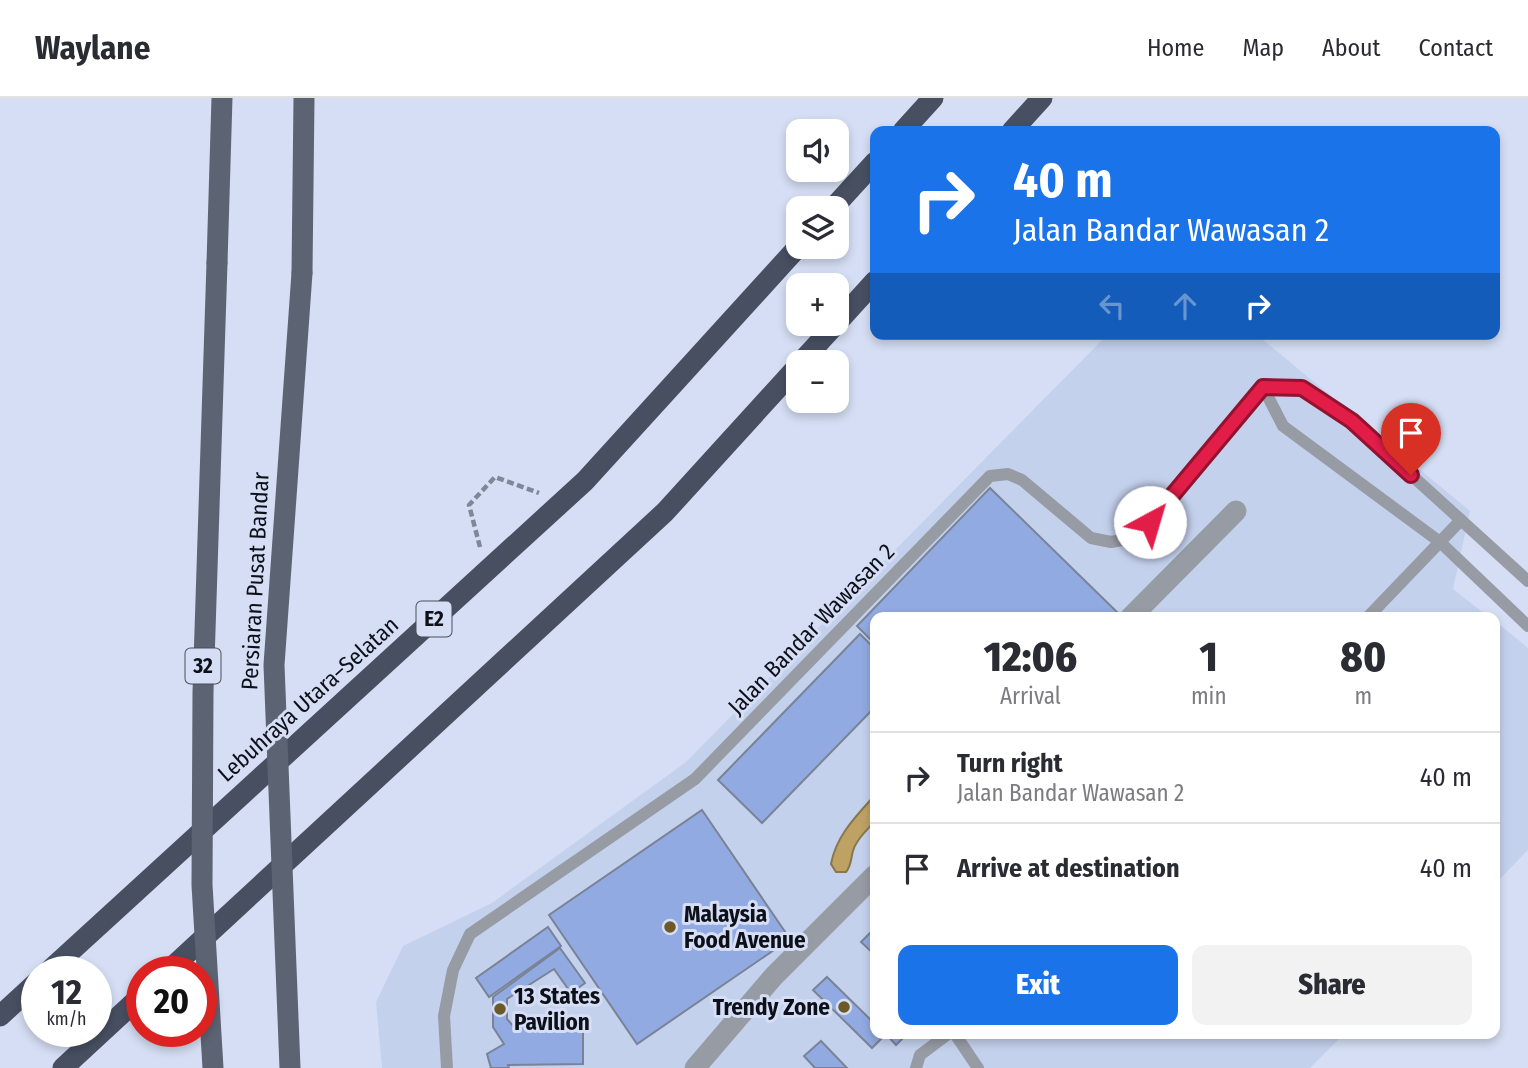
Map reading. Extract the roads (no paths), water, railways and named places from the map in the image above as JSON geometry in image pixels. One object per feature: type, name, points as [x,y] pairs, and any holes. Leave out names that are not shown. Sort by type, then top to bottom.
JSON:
[{"type":"highway","points":[[908,126],[933,98]]},
{"type":"highway","points":[[1017,126],[1042,98]]},
{"type":"highway","points":[[844,196],[870,167]]},
{"type":"highway","name":"Lebuhraya Utara–Selatan","points":[[65,956],[564,502],[787,259]]},
{"type":"highway","points":[[849,310],[870,287]]},
{"type":"highway","points":[[813,350],[825,336]]},
{"type":"highway","points":[[184,956],[666,512],[786,379]]},
{"type":"highway","points":[[0,1016],[21,997]]},
{"type":"highway","points":[[63,1068],[126,1010]]},
{"type":"main road","name":"Persiaran Pusat Bandar","points":[[213,1068],[202,885],[202,706],[222,98]]},
{"type":"main road","name":"Persiaran Pusat Bandar","points":[[290,1068],[274,665],[302,273],[304,98]]},
{"type":"street","points":[[1136,612],[1236,511]]},
{"type":"street","points":[[695,1068],[774,976],[870,879]]},
{"type":"lane","points":[[1528,581],[1352,421],[1302,388],[1263,387],[1283,426],[1440,542],[1528,626]]},
{"type":"lane","name":"Jalan Bandar Wawasan 2","points":[[447,1068],[444,1016],[453,970],[470,934],[695,779],[990,476],[1008,474],[1022,480],[1091,538],[1111,542],[1138,537],[1263,387]]},
{"type":"lane","points":[[1373,612],[1461,520]]},
{"type":"lane","points":[[916,1068],[920,1055],[941,1039]]},
{"type":"lane","points":[[958,1039],[978,1068]]},
{"type":"place","name":"Malaysia Food Avenue","points":[[670,927]]},
{"type":"place","name":"Trendy Zone","points":[[844,1007]]},
{"type":"place","name":"13 States Pavilion","points":[[500,1009]]}]
